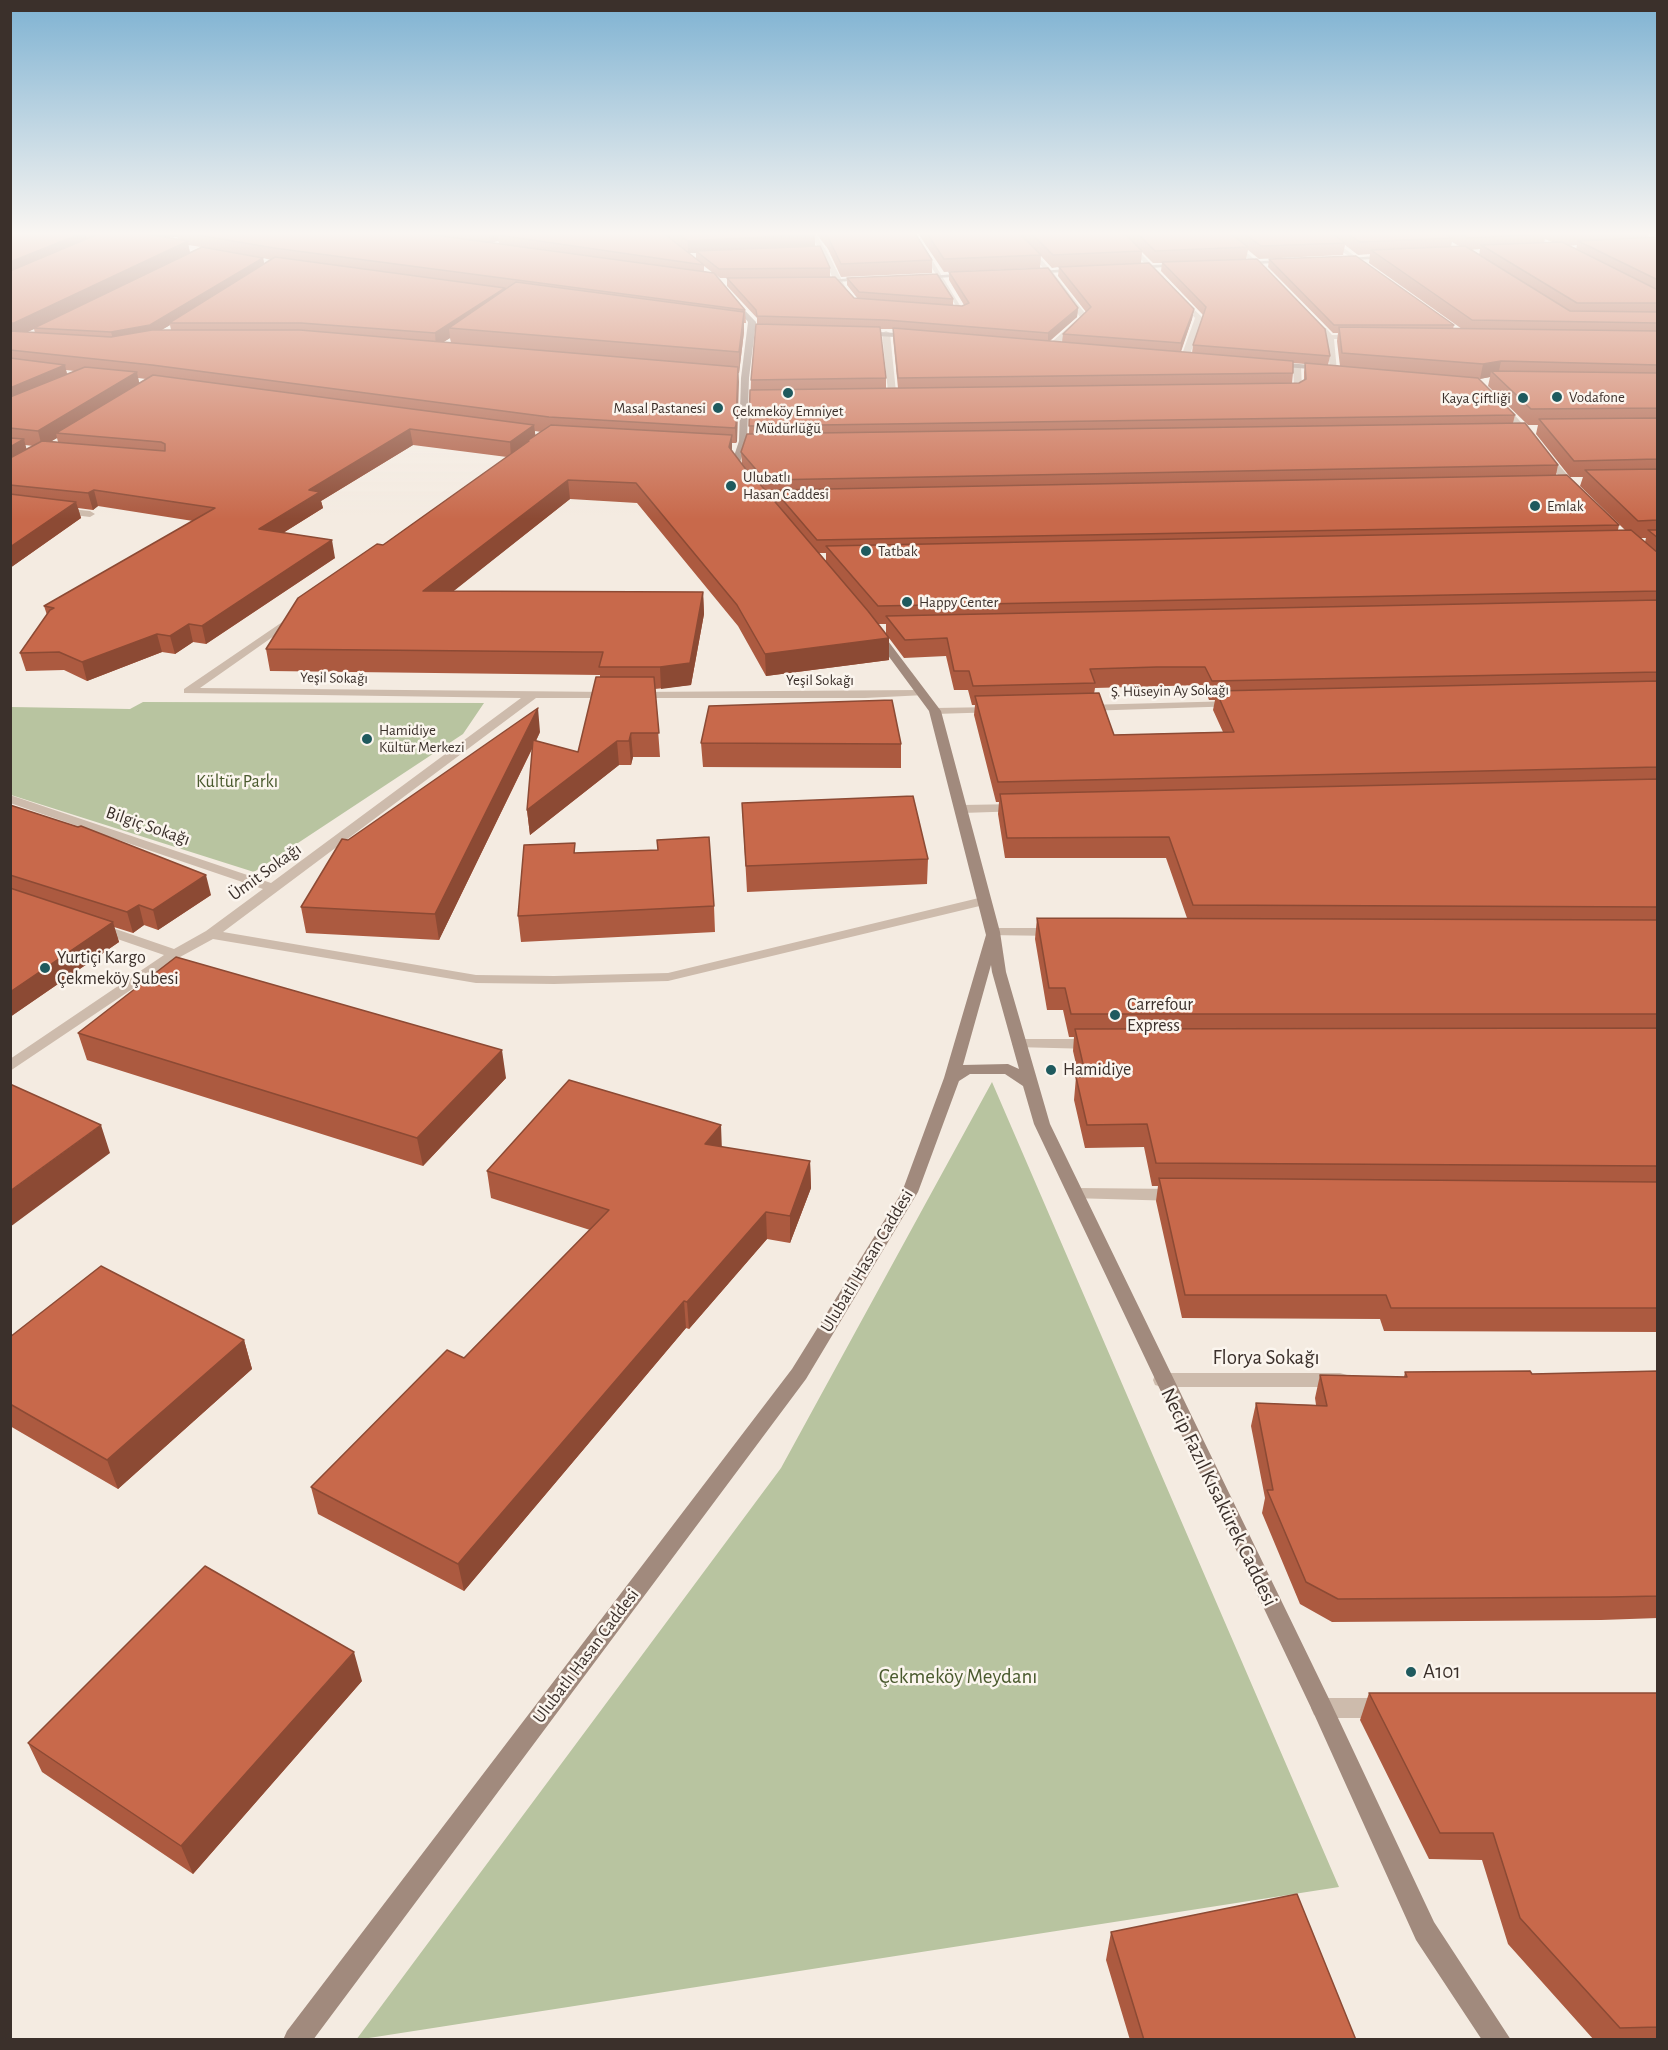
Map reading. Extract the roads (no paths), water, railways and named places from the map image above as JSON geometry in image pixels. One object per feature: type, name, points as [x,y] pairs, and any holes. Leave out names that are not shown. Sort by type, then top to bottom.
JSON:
[{"type":"street","points":[[755,490],[735,465],[746,444],[751,395],[745,378],[758,328]]},
{"type":"street","points":[[1050,347],[1072,328]]},
{"type":"street","points":[[1185,357],[1196,328]]},
{"type":"street","points":[[1321,328],[1330,337],[1334,369]]},
{"type":"street","points":[[853,331],[921,336]]},
{"type":"street","points":[[886,333],[892,392]]},
{"type":"street","points":[[1330,337],[1364,337]]},
{"type":"street","points":[[1038,346],[1061,348]]},
{"type":"street","points":[[1173,356],[1196,358]]},
{"type":"street","points":[[1263,363],[1345,370]]},
{"type":"street","points":[[1274,388],[1298,388],[1297,366]]},
{"type":"street","points":[[733,376],[745,378]]},
{"type":"street","points":[[881,392],[904,392]]},
{"type":"street","points":[[1495,399],[1525,430],[1567,482],[1583,497]]},
{"type":"street","points":[[1513,430],[1536,430]]},
{"type":"street","points":[[729,449],[746,444]]},
{"type":"street","points":[[1556,482],[1579,482]]},
{"type":"street","points":[[56,510],[90,514]]},
{"type":"street","name":"Yeşil Sokağı","points":[[305,609],[188,691],[532,695],[921,693]]},
{"type":"street","points":[[885,628],[874,629],[935,711],[962,809],[983,901],[993,932],[1064,932]]},
{"type":"street","name":"Ümit Sokağı","points":[[10,1066],[175,954],[211,934],[532,695]]},
{"type":"street","name":"Ş. Hüseyin Ay Sokağı","points":[[1077,708],[1243,704]]},
{"type":"street","points":[[935,711],[1006,709]]},
{"type":"street","name":"Bilgiç Sokağı","points":[[10,799],[274,888]]},
{"type":"street","points":[[962,809],[1034,807]]},
{"type":"street","points":[[211,934],[476,979],[554,980],[668,977],[983,901]]},
{"type":"street","points":[[87,924],[175,954]]},
{"type":"street","name":"Necip Fazıl Kısakürek Caddesi","points":[[993,932],[999,972],[1042,1124],[1077,1194],[1162,1380],[1322,1708],[1425,1931],[1498,2040]]},
{"type":"street","name":"Ulubatlı Hasan Caddesi","points":[[296,2040],[799,1374],[910,1192],[952,1078],[993,932]]},
{"type":"street","points":[[1020,1044],[1103,1044]]},
{"type":"street","points":[[952,1078],[967,1069],[1000,1068],[1008,1069],[1030,1083]]},
{"type":"street","points":[[1077,1194],[1195,1195]]},
{"type":"street","name":"Florya Sokağı","points":[[1162,1380],[1363,1380]]},
{"type":"street","points":[[1322,1708],[1406,1708]]},
{"type":"place","name":"Çekmeköy Emniyet Müdürlüğü","points":[[788,393]]},
{"type":"place","name":"Vodafone","points":[[1557,397]]},
{"type":"place","name":"Kaya Çiftliği","points":[[1523,398]]},
{"type":"place","name":"Masal Pastanesi","points":[[718,408]]},
{"type":"place","name":"Ulubatlı Hasan Caddesi","points":[[731,486]]},
{"type":"place","name":"Emlak","points":[[1535,506]]},
{"type":"place","name":"Tatbak","points":[[866,551]]},
{"type":"place","name":"Happy Center","points":[[907,602]]},
{"type":"place","name":"Hamidiye Kültür Merkezi","points":[[367,739]]},
{"type":"place","name":"Yurtiçi Kargo Çekmeköy Şubesi","points":[[45,968]]},
{"type":"place","name":"Carrefour Express","points":[[1115,1015]]},
{"type":"place","name":"Hamidiye","points":[[1051,1070]]},
{"type":"place","name":"A101","points":[[1411,1672]]},
{"type":"park label","name":"Kültür Parkı","points":[[237,782]]},
{"type":"park label","name":"Çekmeköy Meydanı","points":[[958,1677]]}]
